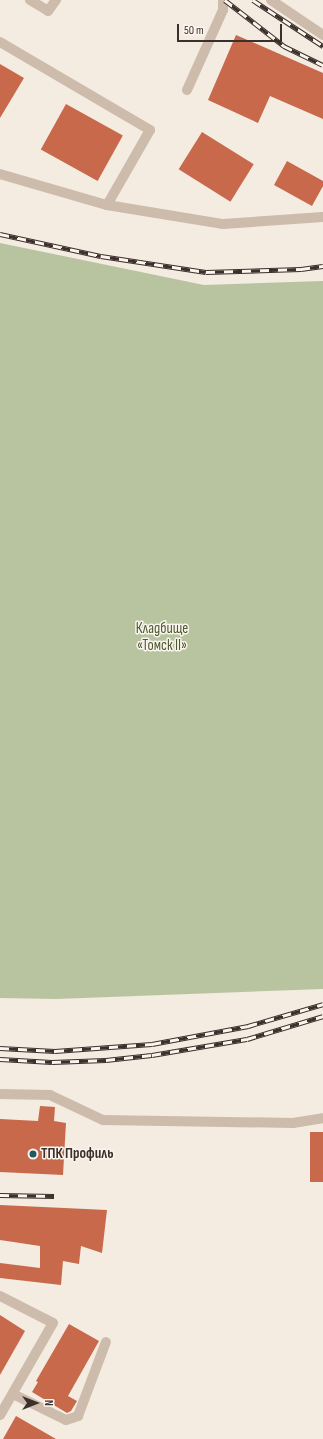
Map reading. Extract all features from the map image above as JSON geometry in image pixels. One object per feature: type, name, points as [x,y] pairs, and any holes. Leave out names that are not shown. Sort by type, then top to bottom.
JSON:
[{"type":"lane","points":[[30,0],[48,11],[56,0]]},
{"type":"lane","points":[[187,90],[223,10],[223,0]]},
{"type":"lane","points":[[271,0],[323,35]]},
{"type":"lane","points":[[0,42],[150,130],[107,205]]},
{"type":"lane","points":[[0,174],[107,205],[223,224],[323,217]]},
{"type":"lane","points":[[0,1094],[50,1095],[103,1120],[293,1123],[323,1118]]},
{"type":"lane","points":[[0,1296],[53,1323],[0,1415]]},
{"type":"lane","points":[[13,1394],[66,1420],[78,1416],[106,1342]]},
{"type":"green space","name":"Кладбище «Томск II»","points":[[0,243],[204,285],[323,281],[323,989],[56,999],[0,998]]},
{"type":"building","points":[[236,35],[323,73],[323,119],[270,96],[258,123],[208,100]]},
{"type":"building","points":[[0,64],[24,78],[0,118]]},
{"type":"building","points":[[66,104],[123,136],[98,181],[41,149]]},
{"type":"building","points":[[202,132],[254,164],[230,202],[179,169]]},
{"type":"building","points":[[287,161],[323,181],[323,186],[312,206],[274,185]]},
{"type":"building","points":[[40,1106],[55,1107],[54,1121],[66,1123],[63,1175],[0,1172],[0,1119],[38,1121]]},
{"type":"building","points":[[310,1132],[323,1132],[323,1182],[310,1182]]},
{"type":"building","points":[[0,1205],[107,1210],[102,1253],[81,1246],[79,1264],[63,1261],[61,1285],[0,1278],[0,1263],[40,1268],[40,1246],[0,1240]]},
{"type":"building","points":[[0,1315],[25,1331],[0,1375]]},
{"type":"building","points":[[69,1324],[99,1341],[68,1396],[77,1401],[71,1411],[67,1413],[32,1392],[38,1382],[36,1381]]},
{"type":"building","points":[[16,1416],[56,1439],[3,1439]]},
{"type":"railway","points":[[225,0],[284,46],[323,65]]},
{"type":"railway","points":[[253,0],[323,46]]},
{"type":"railway","points":[[0,234],[101,256],[206,272],[301,269],[323,266]]},
{"type":"railway","points":[[0,1048],[55,1051],[152,1044],[248,1026],[323,1004]]},
{"type":"railway","points":[[0,1059],[52,1062],[106,1060],[152,1055],[247,1039],[323,1016]]},
{"type":"railway","points":[[0,1195],[54,1196]]},
{"type":"place","name":"ТПК Профиль","points":[[33,1154]]}]
